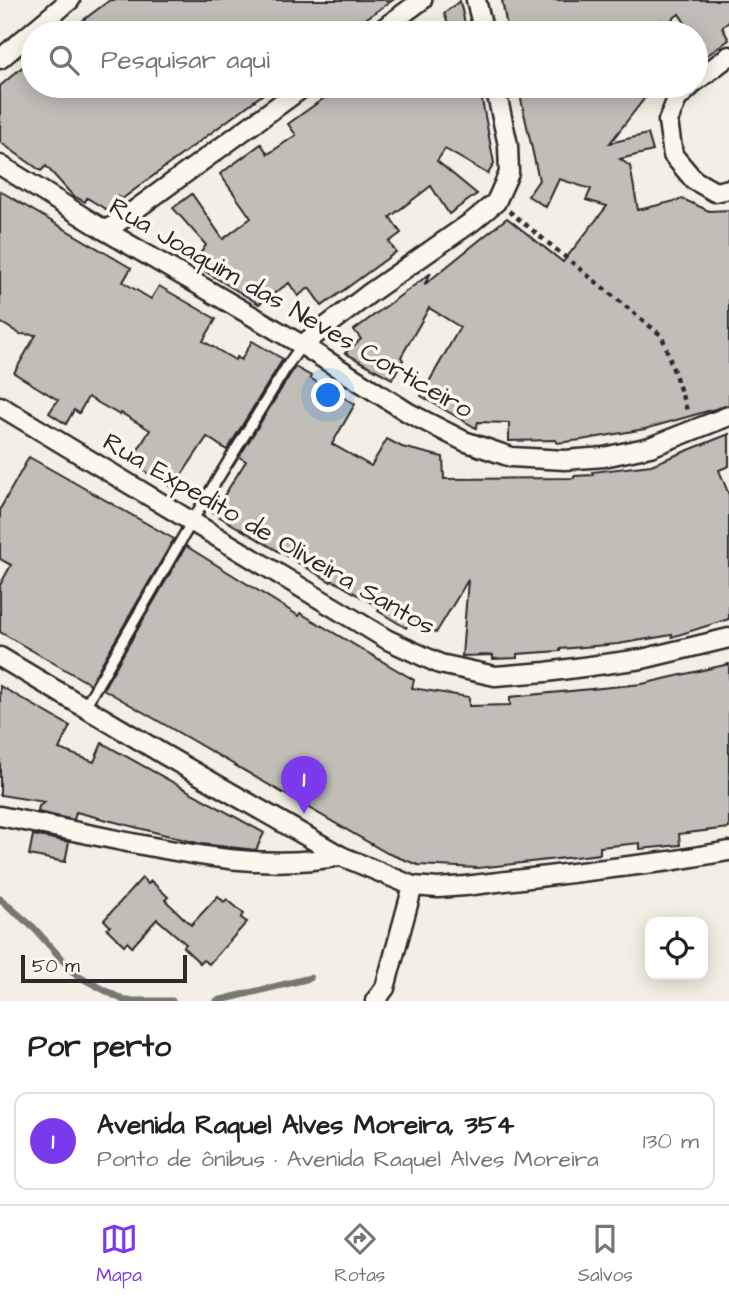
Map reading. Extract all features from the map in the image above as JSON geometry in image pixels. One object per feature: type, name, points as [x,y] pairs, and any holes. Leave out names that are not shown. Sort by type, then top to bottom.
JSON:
[{"type":"street","points":[[45,21],[70,0]]},
{"type":"street","points":[[393,21],[422,0]]},
{"type":"street","points":[[476,0],[481,21]]},
{"type":"street","points":[[0,59],[21,41]]},
{"type":"street","points":[[708,72],[729,56]]},
{"type":"street","points":[[106,231],[289,98]]},
{"type":"street","points":[[302,345],[496,202],[509,173],[508,145],[498,98]]},
{"type":"street","points":[[678,98],[668,121],[673,155],[694,180],[715,192],[729,189]]},
{"type":"street","name":"Rua Joaquim das Neves Corticeiro","points":[[0,165],[106,231],[302,345],[409,413],[464,441],[510,457],[565,460],[604,457],[650,447],[729,416]]},
{"type":"street","name":"Rua Expedito de Oliveira Santos","points":[[0,406],[388,640],[440,664],[495,676],[546,672],[642,659],[729,638]]},
{"type":"street","points":[[0,657],[341,856],[413,886],[464,886],[670,861],[729,851]]},
{"type":"street","points":[[0,816],[181,853],[249,862],[293,863],[341,856]]},
{"type":"street","points":[[374,1001],[385,988],[396,956],[413,886]]},
{"type":"lane","points":[[85,708],[193,521],[302,345]]},
{"type":"path","points":[[496,202],[662,337],[695,430]]},
{"type":"building","points":[[110,0],[393,0],[362,21],[82,21]]},
{"type":"building","points":[[502,0],[729,0],[729,22],[722,27],[729,40],[708,55],[708,21],[684,21],[679,14],[669,21],[506,21]]},
{"type":"building","points":[[460,1],[464,21],[447,21],[444,13]]},
{"type":"building","points":[[21,68],[21,98],[258,98],[122,199],[117,196],[107,210],[87,198],[85,202],[73,196],[46,166],[41,171],[0,142],[0,86]]},
{"type":"building","points":[[324,98],[482,98],[494,163],[488,174],[445,149],[437,161],[477,194],[449,214],[431,186],[390,217],[401,233],[389,242],[396,252],[322,306],[309,288],[298,296],[289,283],[259,304],[193,264],[206,245],[173,208],[192,194],[223,239],[251,218],[220,174],[261,144],[268,154],[296,135],[288,124]]},
{"type":"building","points":[[521,98],[645,98],[610,143],[648,134],[653,151],[620,159],[630,166],[638,210],[683,199],[709,211],[729,210],[729,405],[645,429],[581,440],[557,443],[556,440],[509,441],[509,423],[478,422],[476,428],[421,396],[460,327],[429,308],[401,357],[403,360],[392,379],[345,353],[361,339],[354,330],[431,273],[424,285],[507,218],[563,262],[607,206],[586,200],[591,189],[559,179],[546,207],[528,196],[539,180]]},
{"type":"building","points":[[0,191],[131,268],[123,282],[151,299],[159,286],[216,319],[203,341],[235,360],[237,357],[241,360],[252,341],[283,359],[227,450],[207,437],[173,488],[130,463],[150,430],[88,397],[79,413],[74,410],[66,424],[49,413],[58,400],[14,373],[36,335],[20,334],[0,322]]},
{"type":"building","points":[[295,367],[355,404],[332,444],[371,466],[387,439],[402,447],[443,457],[444,479],[574,478],[593,475],[592,472],[651,465],[729,434],[729,466],[719,470],[729,495],[729,619],[672,637],[517,654],[517,658],[493,659],[493,655],[462,656],[468,580],[436,633],[412,619],[406,628],[378,611],[380,608],[213,513],[246,461],[239,457]]},
{"type":"building","points":[[29,457],[174,539],[90,684],[0,632],[0,585],[11,565],[0,559],[0,509]]},
{"type":"building","points":[[186,546],[299,616],[300,613],[414,680],[412,688],[469,697],[469,706],[510,705],[510,697],[642,684],[729,664],[729,828],[679,834],[680,845],[640,849],[640,843],[600,847],[600,854],[478,868],[418,865],[387,853],[103,689]]},
{"type":"building","points":[[0,686],[70,726],[59,749],[94,762],[102,743],[264,833],[256,850],[201,844],[76,812],[74,820],[38,812],[39,806],[45,802],[0,795]]},
{"type":"building","points":[[33,835],[69,842],[65,862],[29,855]]},
{"type":"building","points":[[142,878],[148,884],[151,881],[168,897],[165,900],[191,925],[218,896],[224,902],[227,899],[244,914],[241,918],[247,922],[209,964],[203,960],[200,963],[183,947],[186,944],[157,919],[132,947],[127,942],[124,945],[107,929],[110,926],[104,920]]},
{"type":"waterway","points":[[0,899],[34,928],[76,975],[125,1001],[172,1001]]},
{"type":"waterway","points":[[217,1001],[310,978]]},
{"type":"place","name":"Avenida Raquel Alves Moreira, 354","points":[[304,814]]}]
